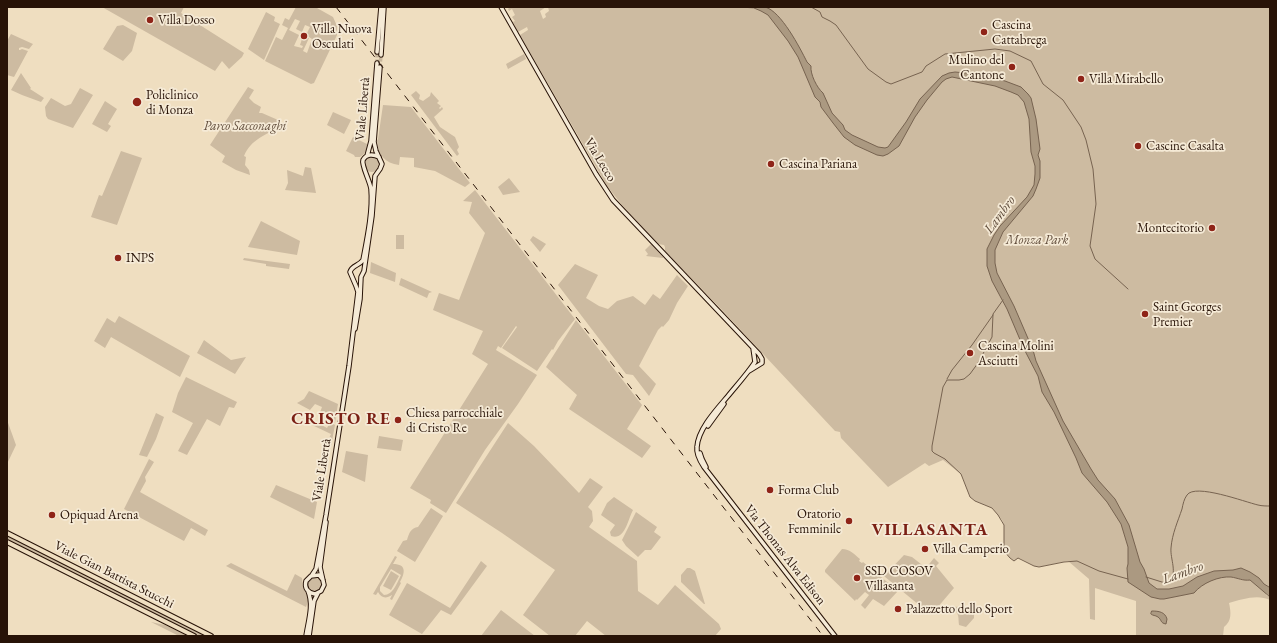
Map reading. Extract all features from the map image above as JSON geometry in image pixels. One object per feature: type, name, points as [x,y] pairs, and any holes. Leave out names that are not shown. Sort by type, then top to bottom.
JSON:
[{"type":"main road","points":[[381,7],[379,54],[384,7]]},
{"type":"main road","name":"Via Lecco","points":[[501,7],[596,174],[613,200],[757,351],[761,358]]},
{"type":"main road","name":"Viale Libertà","points":[[312,575],[316,568],[326,515],[353,334],[358,294],[351,275],[351,269],[363,260],[371,206],[371,189],[362,163],[369,153],[377,64]]},
{"type":"main road","name":"Viale Libertà","points":[[353,334],[357,321],[362,276],[372,216],[375,179],[381,167],[374,138],[380,68]]},
{"type":"main road","name":"Viale Libertà","points":[[367,156],[372,155],[379,157]]},
{"type":"main road","points":[[366,172],[371,174],[377,173]]},
{"type":"main road","points":[[351,275],[356,278],[362,276],[362,268],[356,265]]},
{"type":"main road","points":[[753,348],[755,361],[756,364],[762,362],[761,358],[757,357],[755,361]]},
{"type":"main road","name":"Via Thomas Alva Edison","points":[[755,361],[728,396],[703,433],[699,446],[702,459],[719,486],[836,636]]},
{"type":"main road","name":"Via Thomas Alva Edison","points":[[748,371],[759,364]]},
{"type":"main road","name":"Viale Libertà","points":[[324,580],[320,566],[326,528],[326,515]]},
{"type":"main road","name":"Viale Gian Battista Stucchi","points":[[7,533],[211,636]]},
{"type":"main road","name":"Viale Gian Battista Stucchi","points":[[7,542],[194,636]]},
{"type":"main road","points":[[312,575],[319,575],[324,580],[324,587],[318,593],[314,601],[308,636],[311,602],[306,588],[306,581],[312,575]]},
{"type":"main road","points":[[306,588],[312,593],[318,593]]},
{"type":"green space","points":[[102,7],[184,7],[181,13],[244,53],[242,57],[229,69],[222,61],[215,71]]},
{"type":"green space","points":[[296,7],[317,8],[333,17],[337,26],[337,35],[314,83],[311,84],[265,61],[276,37],[282,40],[288,28],[282,25],[285,18],[289,20]],"holes":[[[295,19],[300,21],[296,29],[302,32],[305,25],[310,27],[306,35],[312,39],[307,53],[303,51],[309,38],[307,37],[305,40],[302,39],[300,45],[303,46],[302,48],[294,46],[299,35],[289,30]]]},
{"type":"green space","name":"Monza Park","points":[[510,7],[546,7],[540,11],[543,19],[546,17],[545,14],[549,11],[548,7],[1270,7],[1270,588],[1268,587],[1266,595],[1270,597],[1270,600],[1255,597],[1229,603],[1230,616],[1227,625],[1224,627],[1223,636],[1136,636],[1136,601],[1095,588],[1095,620],[1090,619],[1089,579],[1068,561],[1039,567],[1019,558],[1014,561],[1004,551],[998,553],[996,550],[1004,547],[1004,525],[1002,520],[992,508],[975,501],[970,497],[961,474],[943,460],[929,466],[925,463],[888,487],[841,438],[840,432],[835,431],[665,251],[664,245],[658,244],[622,205],[607,186],[520,35],[528,30],[527,27],[518,32],[513,22],[515,21],[512,17],[515,15],[512,9],[509,11],[508,9]]},
{"type":"green space","points":[[266,12],[275,17],[274,21],[280,24],[264,60],[248,49]]},
{"type":"green space","points":[[123,25],[137,33],[132,51],[123,61],[103,49],[117,26]]},
{"type":"green space","points":[[11,34],[33,44],[29,49],[22,47],[19,48],[19,50],[22,49],[28,51],[14,77],[7,75],[7,41]]},
{"type":"green space","points":[[524,54],[526,59],[508,69],[506,64]]},
{"type":"green space","points":[[21,73],[31,88],[30,89],[44,98],[41,102],[11,90]]},
{"type":"green space","name":"Parco Sacconaghi","points":[[248,87],[254,90],[249,98],[261,107],[259,113],[278,120],[281,126],[255,141],[247,150],[244,156],[246,157],[245,165],[249,170],[250,175],[236,170],[222,162],[225,156],[210,145]]},
{"type":"green space","points":[[80,88],[93,95],[73,128],[48,119],[46,116],[45,107],[51,98],[65,106],[71,104]]},
{"type":"green space","points":[[416,91],[420,95],[419,99],[423,101],[430,96],[431,92],[439,101],[437,103],[441,106],[439,108],[440,109],[442,107],[443,109],[434,117],[440,127],[455,137],[459,147],[457,150],[459,154],[457,156],[411,95]]},
{"type":"green space","points":[[105,101],[117,109],[108,124],[111,126],[107,132],[92,124]]},
{"type":"green space","points":[[383,105],[411,107],[470,183],[465,187],[435,171],[414,167],[414,158],[400,157],[399,165],[383,158],[377,141]]},
{"type":"green space","points":[[333,112],[351,120],[344,134],[327,125]]},
{"type":"green space","points":[[353,137],[367,144],[365,152],[360,157],[355,157],[346,151]]},
{"type":"green space","points":[[121,151],[142,158],[117,225],[91,217],[99,195],[102,196]]},
{"type":"green space","points":[[372,156],[378,158],[380,164],[378,170],[372,172],[366,170],[364,164],[366,158]]},
{"type":"green space","points":[[305,167],[311,168],[316,193],[285,190],[288,183],[287,170],[303,176]]},
{"type":"green space","points":[[509,178],[520,192],[503,195],[498,187]]},
{"type":"green space","points":[[475,190],[575,319],[537,371],[502,348],[517,327],[516,326],[501,348],[498,346],[496,350],[537,375],[485,450],[446,513],[430,503],[431,500],[410,488],[488,364],[472,354],[483,331],[433,310],[439,293],[459,300],[485,233],[469,213],[472,202],[463,201]]},
{"type":"green space","points":[[261,221],[300,241],[297,255],[248,247]]},
{"type":"green space","points":[[396,235],[404,235],[404,249],[396,249]]},
{"type":"green space","points":[[533,236],[546,244],[540,252],[530,240]]},
{"type":"green space","points":[[651,244],[663,258],[646,256],[648,254],[645,250]]},
{"type":"green space","points":[[244,258],[290,264],[289,269],[266,266],[266,264],[243,260]]},
{"type":"green space","points":[[371,262],[396,273],[395,282],[370,273]]},
{"type":"green space","points":[[575,264],[598,275],[586,298],[599,306],[608,309],[617,301],[633,296],[645,305],[653,294],[660,299],[677,275],[688,286],[677,303],[669,320],[658,330],[639,366],[656,384],[649,396],[633,375],[626,374],[558,285]]},
{"type":"green space","points":[[401,278],[432,292],[429,293],[427,298],[399,285]]},
{"type":"green space","points":[[119,316],[190,356],[180,377],[111,337],[105,348],[94,341],[107,318],[115,323]]},
{"type":"green space","points":[[576,320],[642,405],[627,429],[651,446],[642,458],[569,409],[577,395],[546,367]]},
{"type":"green space","points":[[204,340],[231,360],[246,357],[235,374],[197,353]]},
{"type":"green space","points":[[186,377],[237,402],[234,408],[229,407],[220,426],[207,419],[187,455],[178,451],[193,423],[172,412],[178,393]]},
{"type":"green space","points":[[309,391],[338,404],[335,423],[319,415],[322,407],[315,404],[310,410],[297,403],[304,399]]},
{"type":"green space","points":[[156,413],[164,417],[156,439],[147,457],[139,455]]},
{"type":"green space","points":[[7,420],[16,445],[7,464]]},
{"type":"green space","points":[[314,421],[327,428],[330,422],[335,425],[331,446],[325,447],[331,434],[312,425]]},
{"type":"green space","points":[[508,423],[534,446],[579,493],[590,478],[603,487],[588,507],[592,511],[593,521],[589,527],[637,561],[638,591],[658,605],[675,585],[719,624],[721,629],[715,636],[606,636],[587,621],[575,636],[550,636],[523,615],[555,570],[456,503]]},
{"type":"green space","points":[[379,436],[403,440],[401,451],[377,448]]},
{"type":"green space","points":[[346,451],[368,455],[365,482],[342,472]]},
{"type":"green space","points":[[149,459],[154,462],[145,477],[146,481],[140,492],[208,530],[205,536],[191,528],[184,541],[124,509]]},
{"type":"green space","points":[[276,485],[317,502],[314,519],[270,497]]},
{"type":"green space","points":[[614,497],[633,510],[623,532],[616,537],[611,536],[610,532],[615,525],[601,515],[607,503]]},
{"type":"green space","points":[[431,508],[443,516],[415,562],[397,551],[403,541],[407,540],[412,530],[418,527]]},
{"type":"green space","points":[[636,512],[657,527],[654,532],[661,537],[651,550],[645,550],[638,557],[622,540]]},
{"type":"green space","points":[[7,536],[207,636],[198,636],[7,540]]},
{"type":"green space","name":"SSD COSOV Villasanta","points":[[842,549],[852,552],[860,559],[859,561],[862,563],[863,562],[898,591],[884,606],[873,599],[865,609],[861,605],[869,595],[865,592],[855,601],[825,572]]},
{"type":"green space","points":[[904,555],[912,557],[926,568],[934,558],[939,563],[936,566],[954,588],[931,615],[884,576]]},
{"type":"green space","points":[[395,556],[397,557],[393,564],[398,564],[403,567],[404,572],[400,582],[401,583],[392,600],[390,599],[392,595],[382,597],[378,592],[376,595],[373,594]],"holes":[[[391,569],[401,575],[390,593],[384,595],[380,591],[380,587]]]},
{"type":"green space","points":[[481,561],[487,566],[451,615],[441,610],[422,634],[389,615],[407,583],[450,608]]},
{"type":"green space","points":[[231,563],[287,591],[295,574],[302,578],[303,588],[309,599],[306,607],[226,566]]},
{"type":"green space","points":[[687,568],[695,571],[705,604],[681,582],[681,575]]},
{"type":"green space","points":[[391,571],[399,576],[391,590],[383,586]]},
{"type":"green space","points":[[315,576],[322,581],[323,584],[318,591],[315,592],[308,587],[307,584],[312,577]]},
{"type":"green space","points":[[951,607],[961,607],[966,609],[974,614],[974,618],[966,627],[959,625],[957,614]]},
{"type":"green space","points":[[501,610],[535,636],[481,636]]},
{"type":"green space","points":[[151,622],[165,625],[187,636],[179,636]]},
{"type":"shaded area","points":[[740,7],[765,7],[777,15],[811,66],[814,81],[823,93],[832,113],[843,125],[845,130],[852,135],[878,147],[888,147],[920,99],[942,76],[949,73],[955,72],[977,74],[1005,81],[1021,87],[1028,94],[1031,98],[1036,119],[1040,149],[1038,155],[1040,161],[1040,178],[1033,196],[1003,232],[995,250],[995,263],[997,273],[1014,306],[1033,350],[1036,361],[1063,421],[1098,480],[1115,499],[1129,525],[1140,562],[1149,583],[1157,589],[1169,589],[1183,586],[1197,577],[1214,571],[1241,568],[1259,578],[1270,588],[1270,597],[1250,580],[1231,577],[1211,581],[1201,586],[1194,593],[1164,599],[1151,597],[1128,582],[1128,547],[1121,524],[1107,502],[1082,473],[1054,412],[1042,392],[1038,376],[1024,349],[1007,309],[992,281],[987,266],[987,249],[994,235],[1000,226],[1027,197],[1034,185],[1035,166],[1031,152],[1029,119],[1024,102],[1018,95],[995,86],[952,77],[946,79],[927,100],[915,117],[899,146],[888,154],[883,156],[877,155],[855,145],[844,137],[833,123],[821,107],[820,102],[815,97],[798,57],[768,15],[754,8]]},
{"type":"shaded area","points":[[1152,611],[1163,613],[1167,619],[1166,624],[1164,624],[1158,617],[1151,614]]},
{"type":"waterway","points":[[811,7],[820,12],[822,17],[836,25],[868,69],[891,84],[922,72],[926,66],[945,54],[995,49],[1010,51],[1031,61],[1043,84],[1063,100],[1081,127],[1086,140],[1093,169],[1096,204],[1090,246],[1095,259],[1128,289]]},
{"type":"waterway","points":[[1003,300],[993,314],[992,337],[978,363],[970,374],[964,379],[947,380],[943,387],[932,451],[945,459],[961,474],[970,497],[975,501],[992,508],[998,515],[1004,525],[1004,551],[1014,561],[1018,558],[1039,567],[1077,561],[1099,571],[1128,579]]},
{"type":"waterway","points":[[947,379],[993,315]]},
{"type":"waterway","name":"Lambro","points":[[1146,577],[1165,583],[1169,583],[1172,579],[1173,570],[1171,548],[1175,528],[1184,500],[1187,495],[1192,492],[1210,492],[1262,506],[1270,506]]},
{"type":"tunnel","points":[[377,52],[377,63]]},
{"type":"tunnel","points":[[380,67],[381,55]]},
{"type":"railway","points":[[336,7],[823,636]]},
{"type":"place","name":"Villa Dosso","points":[[150,20]]},
{"type":"place","name":"Cascina Cattabrega","points":[[984,32]]},
{"type":"place","name":"Villa Nuova Osculati","points":[[304,36]]},
{"type":"place","name":"Mulino del Cantone","points":[[1012,67]]},
{"type":"place","name":"Villa Mirabello","points":[[1081,79]]},
{"type":"place","name":"Policlinico di Monza","points":[[137,102]]},
{"type":"place","name":"Cascine Casalta","points":[[1138,146]]},
{"type":"place","name":"Cascina Pariana","points":[[771,164]]},
{"type":"place","name":"Montecitorio","points":[[1212,228]]},
{"type":"place","name":"INPS","points":[[118,258]]},
{"type":"place","name":"Saint Georges Premier","points":[[1145,314]]},
{"type":"place","name":"Cascina Molini Asciutti","points":[[970,353]]},
{"type":"place","name":"Chiesa parrocchiale di Cristo Re","points":[[398,420]]},
{"type":"place","name":"Forma Club","points":[[770,490]]},
{"type":"place","name":"Opiquad Arena","points":[[52,515]]},
{"type":"place","name":"Oratorio Femminile","points":[[849,521]]},
{"type":"place","name":"Villa Camperio","points":[[925,549]]},
{"type":"place","name":"SSD COSOV Villasanta","points":[[857,578]]},
{"type":"place","name":"Palazzetto dello Sport","points":[[898,609]]},
{"type":"district","name":"CRISTO RE","points":[[341,419]]},
{"type":"district","name":"VILLASANTA","points":[[930,530]]}]
